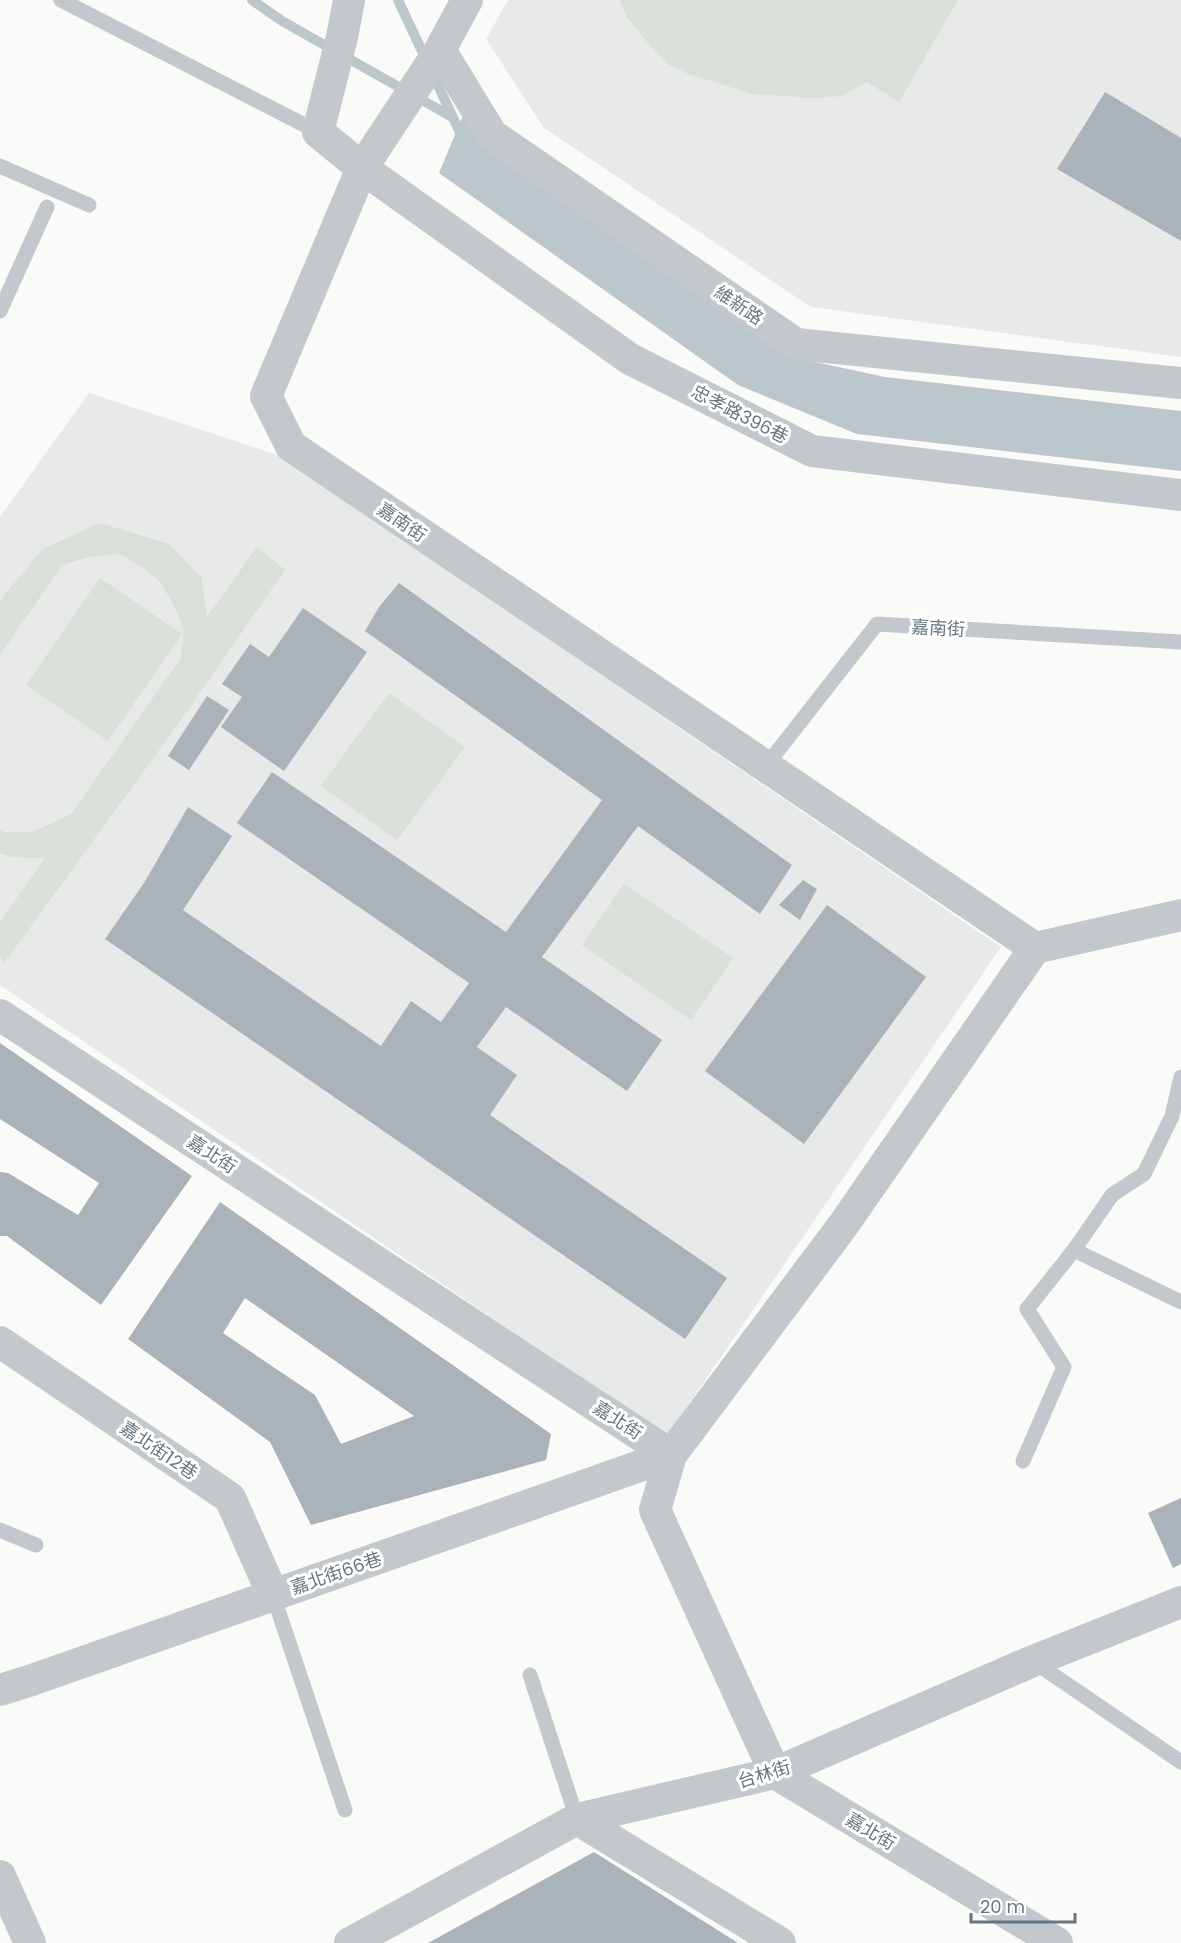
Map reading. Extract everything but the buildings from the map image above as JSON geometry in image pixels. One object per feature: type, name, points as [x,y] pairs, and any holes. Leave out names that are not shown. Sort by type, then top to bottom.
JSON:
[{"type":"street","points":[[318,132],[342,38],[349,0]]},
{"type":"street","points":[[440,50],[467,0]]},
{"type":"street","name":"嘉南街","points":[[440,50],[362,168],[266,396],[291,446],[1035,948]]},
{"type":"street","name":"維新路","points":[[440,50],[492,135],[796,344],[1181,383]]},
{"type":"street","name":"忠孝路396巷","points":[[318,132],[362,168],[630,358],[812,451],[1181,495]]},
{"type":"street","points":[[776,1773],[655,1510],[671,1455],[844,1224],[1035,948],[1181,915]]},
{"type":"street","name":"嘉北街","points":[[0,1015],[671,1455]]},
{"type":"street","name":"嘉北街12巷","points":[[0,1342],[230,1498],[273,1595]]},
{"type":"street","name":"嘉北街66巷","points":[[0,1690],[671,1455]]},
{"type":"street","name":"台林街","points":[[350,1943],[577,1819],[776,1773],[1033,1661],[1181,1602]]},
{"type":"street","name":"嘉北街","points":[[776,1773],[1057,1943]]},
{"type":"street","points":[[577,1819],[780,1943]]},
{"type":"street","points":[[0,1876],[30,1943]]},
{"type":"lane","points":[[61,0],[318,132]]},
{"type":"lane","points":[[0,166],[89,205]]},
{"type":"lane","points":[[0,311],[47,207]]},
{"type":"lane","name":"嘉南街","points":[[765,767],[877,624],[1181,642]]},
{"type":"lane","points":[[1023,1461],[1064,1367],[1027,1309],[1074,1250],[1112,1195],[1144,1174],[1172,1116],[1181,1077]]},
{"type":"lane","points":[[1074,1250],[1181,1302]]},
{"type":"lane","points":[[0,1530],[36,1545]]},
{"type":"lane","points":[[273,1595],[345,1810]]},
{"type":"lane","points":[[1033,1661],[1181,1762]]},
{"type":"lane","points":[[530,1676],[577,1819]]},
{"type":"shaded area","points":[[508,0],[1181,0],[1181,357],[811,307],[544,128],[486,39]]},
{"type":"shaded area","points":[[620,0],[958,0],[899,102],[867,82],[842,96],[816,98],[752,94],[686,73],[668,64],[648,43],[626,16]]},
{"type":"shaded area","points":[[464,113],[792,357],[885,377],[1181,411],[1181,471],[857,434],[738,385],[439,173]]},
{"type":"shaded area","points":[[89,393],[278,455],[1001,947],[667,1436],[0,985],[0,517]]},
{"type":"shaded area","points":[[100,523],[169,544],[201,577],[207,617],[257,547],[285,570],[181,720],[5,962],[0,958],[0,922],[45,858],[12,857],[0,853],[0,830],[33,832],[71,814],[181,658],[184,630],[175,607],[160,582],[145,569],[120,554],[89,557],[62,565],[0,655],[0,601],[5,594],[43,549]]},
{"type":"shaded area","points":[[100,578],[182,634],[108,741],[26,685]]},
{"type":"shaded area","points":[[389,693],[465,747],[397,840],[321,786]]},
{"type":"shaded area","points":[[624,884],[733,958],[691,1020],[582,945]]},
{"type":"waterway","points":[[252,0],[282,21],[452,117]]},
{"type":"waterway","points":[[398,0],[464,141]]}]
